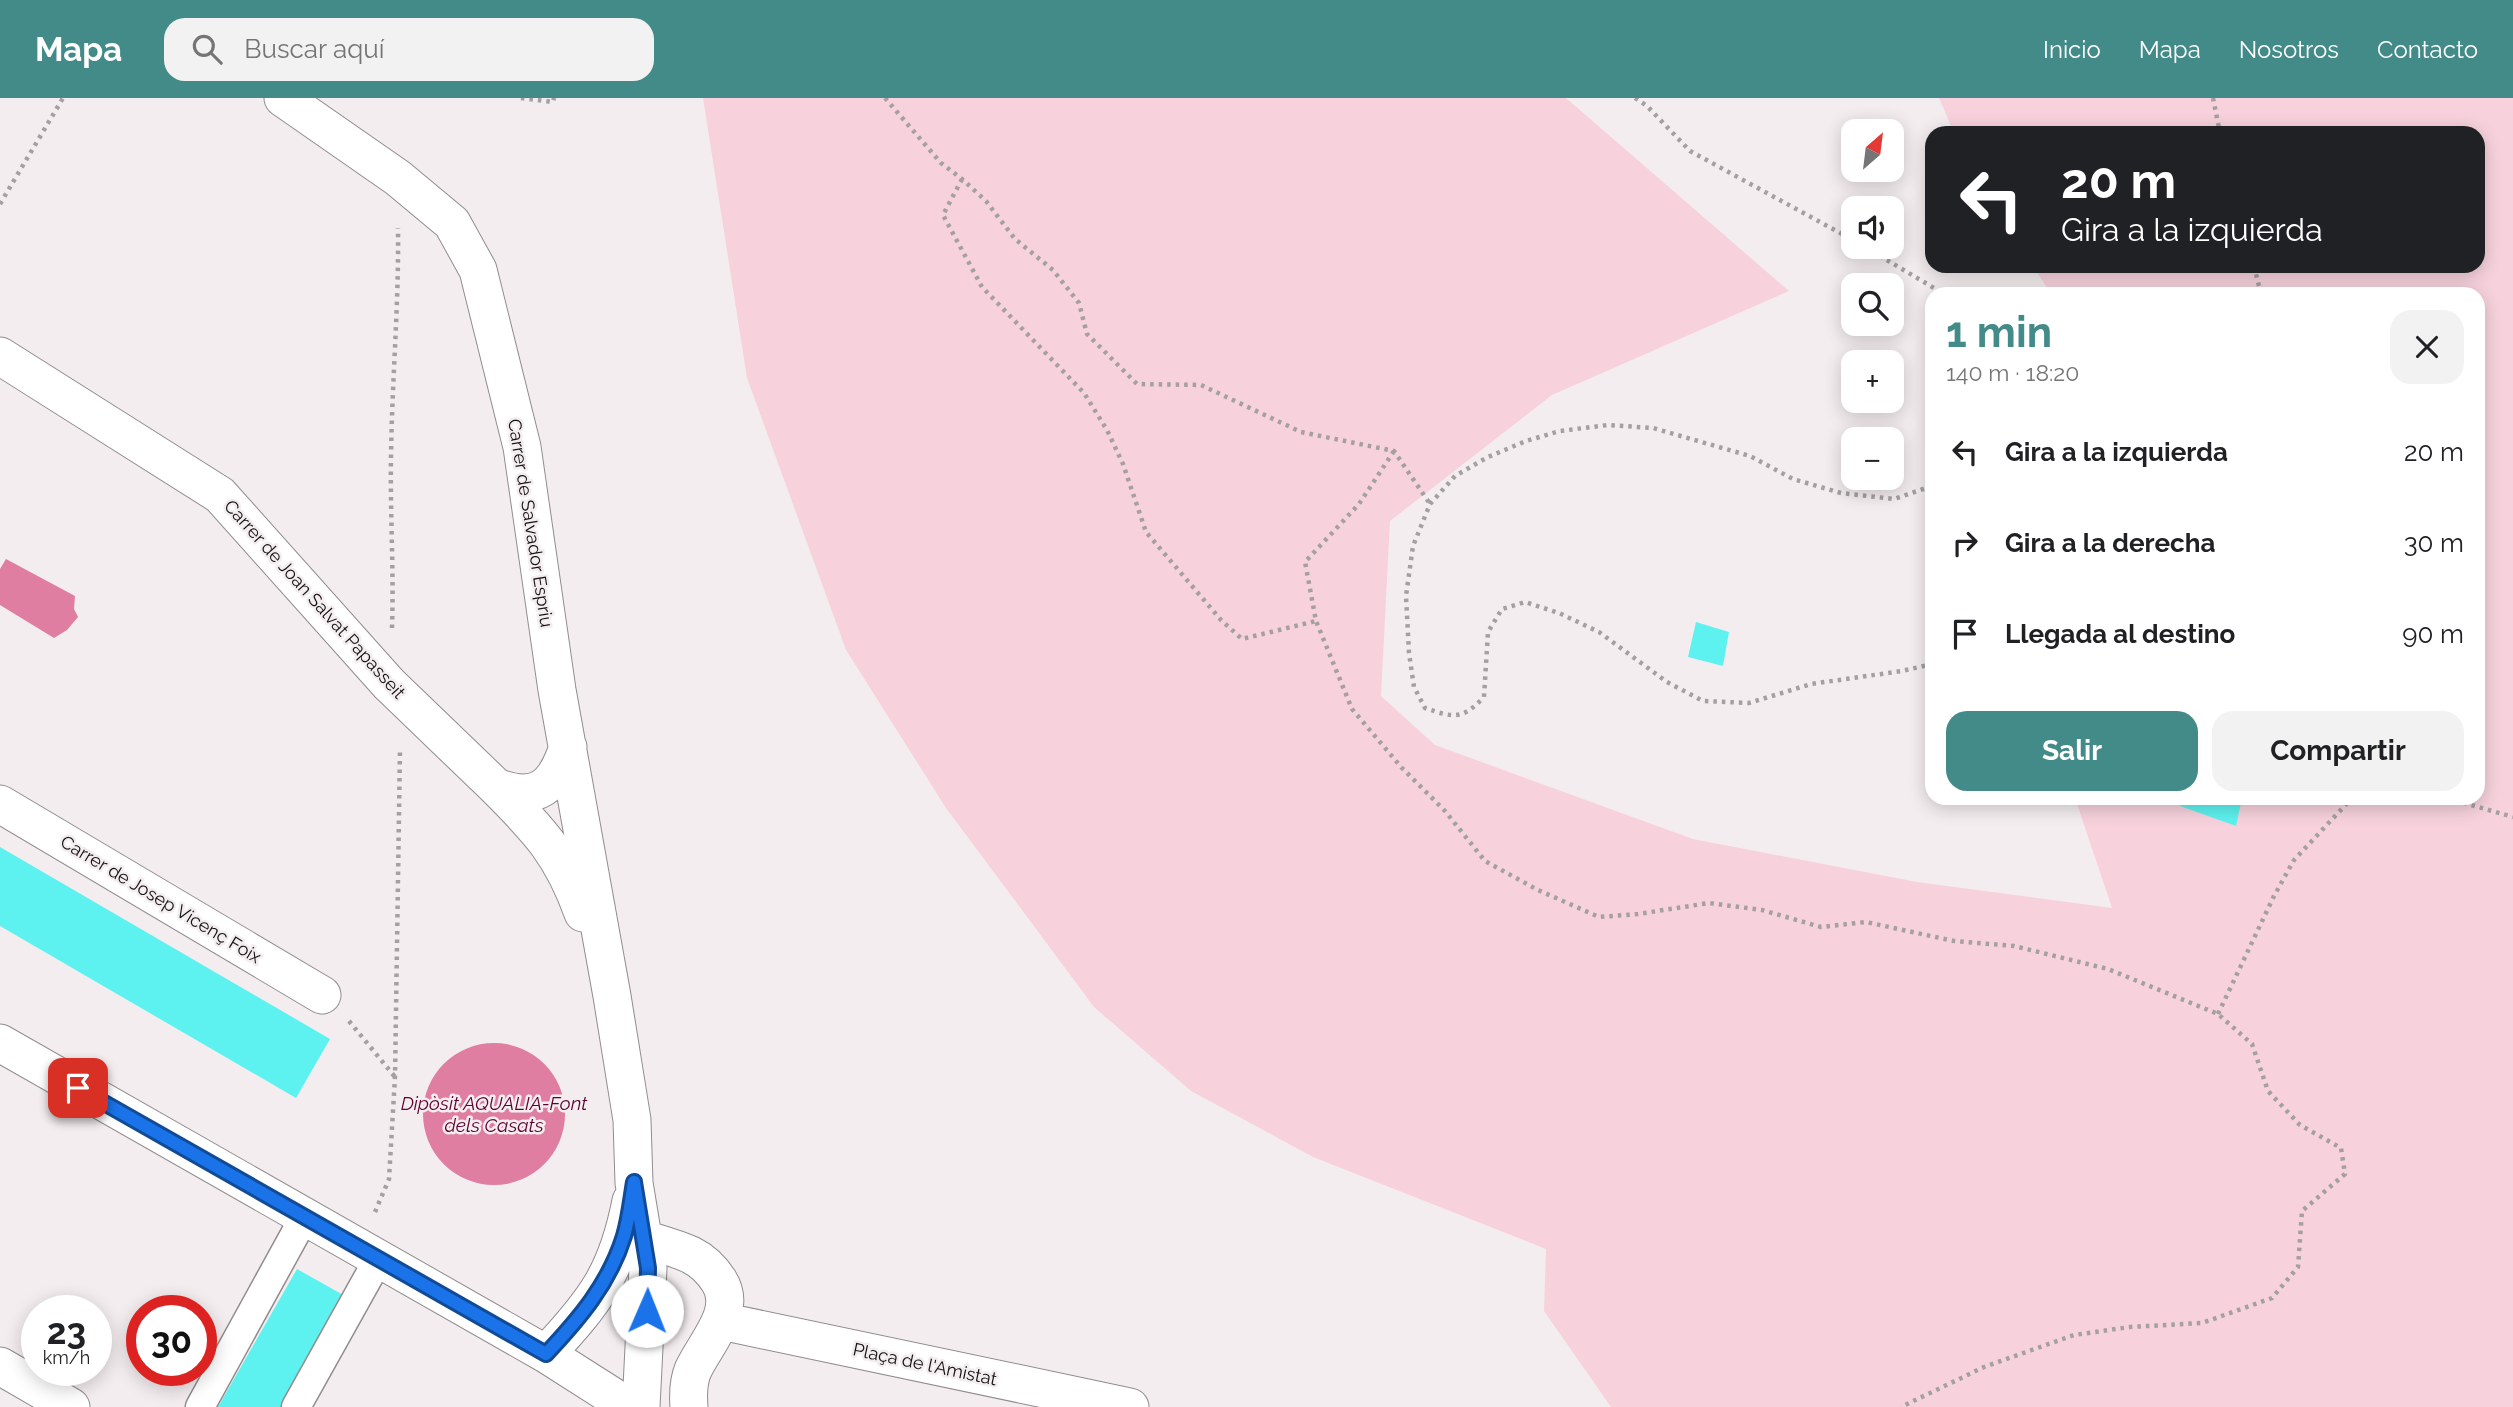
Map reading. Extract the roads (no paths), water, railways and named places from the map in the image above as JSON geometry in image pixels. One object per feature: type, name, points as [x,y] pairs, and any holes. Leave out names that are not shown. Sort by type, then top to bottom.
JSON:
[{"type":"street","name":"Carrer de Salvador Espriu","points":[[283,98],[398,178],[452,223],[478,270],[522,447],[557,690],[632,1120],[634,1182],[648,1268],[641,1407]]},
{"type":"street","name":"Carrer de Joan Salvat Papasseit","points":[[0,356],[220,495],[389,684],[496,787]]},
{"type":"street","points":[[496,787],[516,794],[537,790],[556,776],[568,747]]},
{"type":"street","name":"Carrer de Salvador Espriu","points":[[496,787],[538,829],[562,865],[571,882],[612,996]]},
{"type":"street","name":"Carrer de Josep Vicenç Foix","points":[[0,804],[322,995]]},
{"type":"street","points":[[3,1053],[305,1216],[546,1354],[612,1396],[619,1407]]},
{"type":"street","points":[[546,1354],[569,1332],[592,1302],[615,1261],[625,1234],[634,1182]]},
{"type":"street","points":[[200,1407],[305,1216]]},
{"type":"street","points":[[645,1239],[693,1256],[711,1269],[725,1290],[725,1307],[721,1321],[692,1371],[687,1392],[689,1407]]},
{"type":"street","points":[[296,1407],[378,1260]]},
{"type":"street","name":"Plaça de l'Amistat","points":[[721,1321],[1130,1407]]},
{"type":"street","points":[[0,1366],[71,1407]]},
{"type":"water","points":[[6,559],[75,596],[74,609],[78,617],[67,630],[54,638],[0,605],[0,569]]},
{"type":"water","name":"Dipòsit AQUALIA-Font dels Casats","points":[[494,1043],[521,1049],[544,1064],[559,1087],[565,1114],[559,1141],[544,1164],[521,1179],[494,1185],[467,1179],[444,1164],[429,1141],[423,1114],[429,1087],[444,1064],[467,1049]]}]
